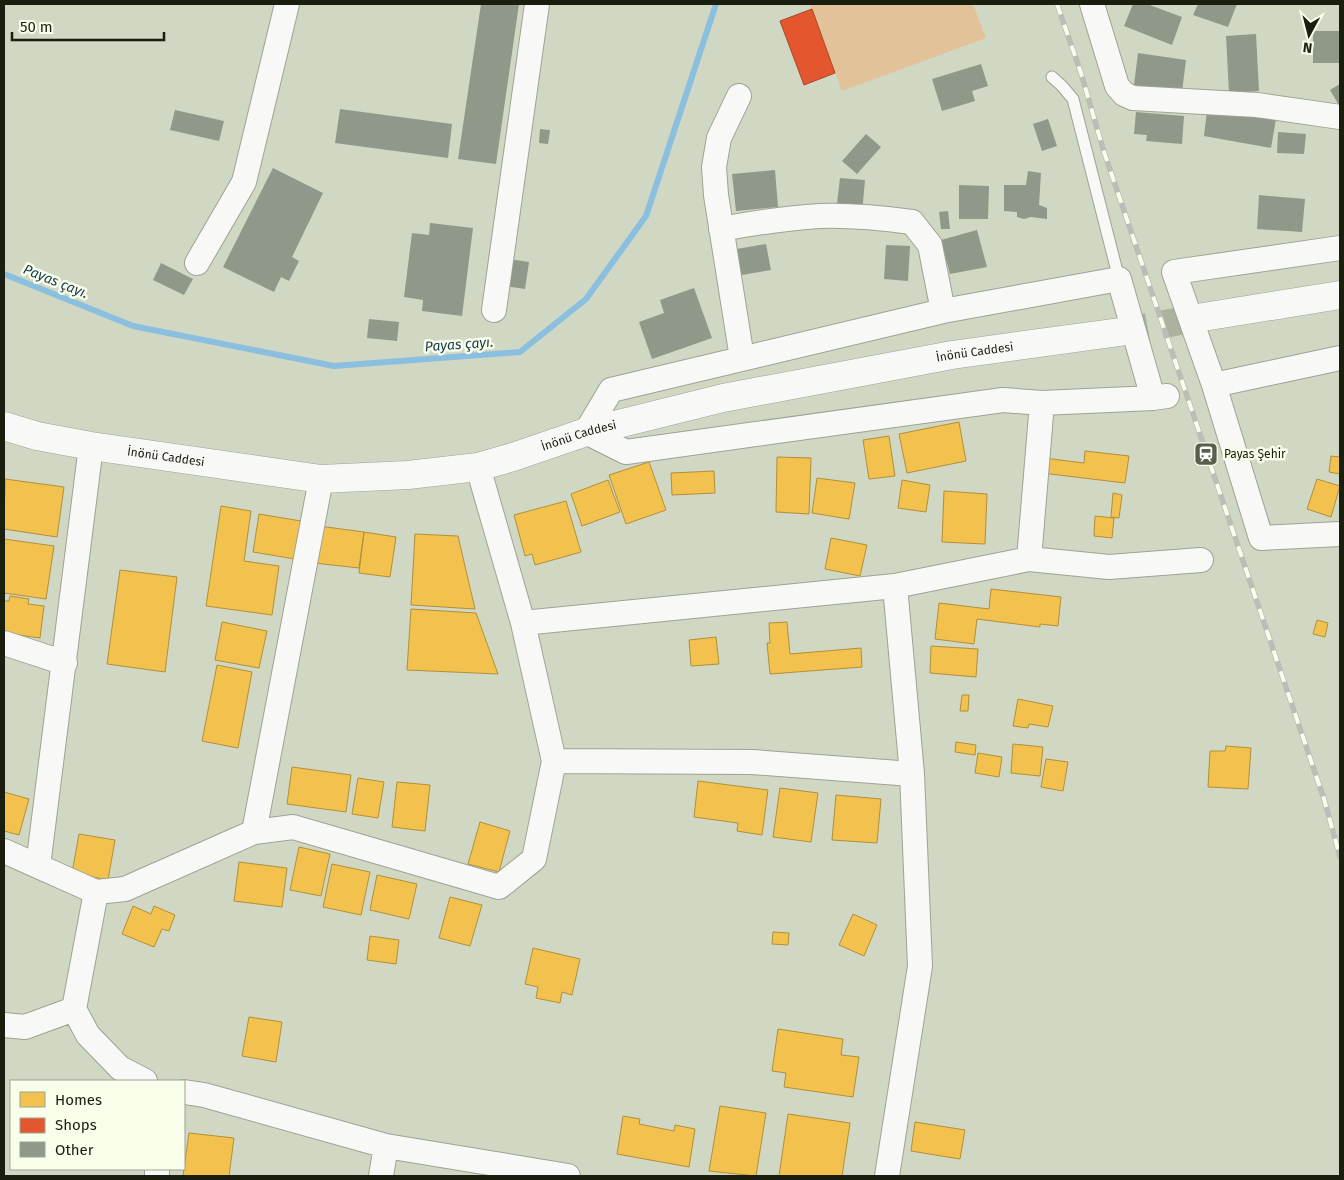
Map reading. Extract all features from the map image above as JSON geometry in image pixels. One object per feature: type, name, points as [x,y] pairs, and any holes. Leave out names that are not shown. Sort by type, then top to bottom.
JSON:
[{"type":"main road","points":[[1197,318],[1340,295]]},
{"type":"main road","name":"İnönü Caddesi","points":[[37,436],[91,446],[321,479],[408,475],[478,467],[513,458],[586,432],[722,398],[952,355],[1120,332]]},
{"type":"main road","points":[[4,426],[37,436]]},
{"type":"main road","points":[[4,437],[37,436]]},
{"type":"street","points":[[197,263],[244,182],[287,4]]},
{"type":"street","points":[[494,310],[537,4]]},
{"type":"street","points":[[1092,4],[1117,86],[1124,94],[1133,98],[1257,105],[1340,118]]},
{"type":"street","points":[[739,96],[724,124],[716,152],[714,181],[742,358]]},
{"type":"street","points":[[721,229],[768,221],[822,216],[873,217],[912,222],[930,245],[943,311]]},
{"type":"street","points":[[1340,248],[1174,272],[1214,386],[1261,538],[1340,534]]},
{"type":"street","points":[[1119,279],[1160,397],[1042,403],[1003,400],[626,452],[586,432],[611,390],[943,311],[1119,279]]},
{"type":"street","points":[[1214,386],[1340,358]]},
{"type":"street","points":[[1029,559],[1042,403]]},
{"type":"street","points":[[38,866],[91,446]]},
{"type":"street","points":[[4,851],[96,892],[124,889],[254,832],[293,827],[499,887],[534,859],[554,761],[523,623],[478,467]]},
{"type":"street","points":[[254,832],[321,479]]},
{"type":"street","points":[[523,623],[895,586],[1029,559],[1109,567],[1201,560]]},
{"type":"street","points":[[887,1176],[920,966],[912,774],[895,586]]},
{"type":"street","points":[[4,643],[65,663]]},
{"type":"street","points":[[554,761],[752,762],[912,774]]},
{"type":"street","points":[[96,892],[74,1009],[88,1035],[120,1068],[143,1080]]},
{"type":"street","points":[[4,1025],[25,1027],[74,1009]]},
{"type":"street","points":[[185,1092],[204,1095],[386,1146],[568,1176]]},
{"type":"street","points":[[380,1176],[386,1146]]},
{"type":"lane","points":[[1052,77],[1073,99],[1119,279]]},
{"type":"path","points":[[1201,560],[1238,543],[1261,538]]},
{"type":"shaded area","points":[[810,4],[973,4],[986,38],[842,91]]},
{"type":"building: Homes","points":[[959,422],[966,461],[907,473],[899,434]]},
{"type":"building: Homes","points":[[889,436],[895,476],[869,479],[863,440]]},
{"type":"building: Homes","points":[[1085,451],[1129,456],[1125,483],[1042,473],[1044,458],[1084,463]]},
{"type":"building: Homes","points":[[1331,456],[1340,457],[1340,474],[1329,472]]},
{"type":"building: Homes","points":[[777,457],[811,458],[809,514],[776,512]]},
{"type":"building: Homes","points":[[649,462],[666,510],[626,524],[609,475]]},
{"type":"building: Homes","points":[[714,471],[715,493],[672,495],[671,473]]},
{"type":"building: Homes","points":[[817,478],[855,483],[849,519],[812,513]]},
{"type":"building: Homes","points":[[5,479],[64,487],[57,537],[4,529]]},
{"type":"building: Homes","points":[[1317,479],[1340,486],[1331,517],[1307,509]]},
{"type":"building: Homes","points":[[608,480],[620,512],[582,526],[571,494]]},
{"type":"building: Homes","points":[[902,480],[930,485],[926,512],[898,508]]},
{"type":"building: Homes","points":[[944,491],[987,494],[985,544],[942,542]]},
{"type":"building: Homes","points":[[1113,493],[1122,495],[1119,518],[1111,517]]},
{"type":"building: Homes","points":[[566,501],[581,552],[535,565],[532,554],[525,556],[514,515]]},
{"type":"building: Homes","points":[[221,506],[251,511],[244,561],[279,566],[272,615],[206,606]]},
{"type":"building: Homes","points":[[259,514],[307,522],[301,560],[253,552]]},
{"type":"building: Homes","points":[[1095,516],[1114,518],[1112,538],[1094,536]]},
{"type":"building: Homes","points":[[319,526],[364,532],[359,568],[314,563]]},
{"type":"building: Homes","points":[[364,532],[396,537],[390,577],[359,573]]},
{"type":"building: Homes","points":[[415,534],[458,536],[475,609],[411,605]]},
{"type":"building: Homes","points":[[831,538],[867,545],[860,576],[825,569]]},
{"type":"building: Homes","points":[[4,539],[54,546],[46,599],[4,593]]},
{"type":"building: Homes","points":[[120,570],[177,577],[165,672],[107,664]]},
{"type":"building: Homes","points":[[991,589],[1061,597],[1058,626],[1040,624],[1040,627],[977,619],[974,644],[935,639],[939,603],[989,609]]},
{"type":"building: Homes","points":[[10,596],[29,599],[28,604],[44,606],[40,638],[4,633],[4,601],[9,601]]},
{"type":"building: Homes","points":[[411,609],[476,613],[498,674],[407,670]]},
{"type":"building: Homes","points":[[1317,620],[1328,623],[1325,637],[1313,634]]},
{"type":"building: Homes","points":[[222,622],[267,631],[259,668],[215,660]]},
{"type":"building: Homes","points":[[787,622],[790,654],[861,648],[862,667],[770,674],[767,643],[770,643],[769,623]]},
{"type":"building: Homes","points":[[716,637],[719,664],[691,666],[689,640]]},
{"type":"building: Homes","points":[[931,646],[978,649],[976,677],[930,673]]},
{"type":"building: Homes","points":[[217,665],[252,672],[238,748],[202,741]]},
{"type":"building: Homes","points":[[962,695],[969,695],[968,711],[960,711]]},
{"type":"building: Homes","points":[[1018,699],[1053,706],[1048,727],[1029,724],[1028,728],[1013,726]]},
{"type":"building: Homes","points":[[956,742],[976,745],[975,755],[955,752]]},
{"type":"building: Homes","points":[[1013,744],[1043,747],[1040,776],[1011,773]]},
{"type":"building: Homes","points":[[1226,746],[1251,748],[1248,789],[1208,787],[1210,751],[1225,751]]},
{"type":"building: Homes","points":[[978,753],[1002,757],[999,777],[975,773]]},
{"type":"building: Homes","points":[[1046,759],[1068,762],[1063,791],[1041,787]]},
{"type":"building: Homes","points":[[292,767],[351,775],[346,812],[287,804]]},
{"type":"building: Homes","points":[[358,778],[384,782],[378,818],[352,814]]},
{"type":"building: Homes","points":[[698,781],[768,790],[762,835],[737,831],[738,823],[694,817]]},
{"type":"building: Homes","points":[[397,782],[430,785],[425,831],[392,827]]},
{"type":"building: Homes","points":[[780,788],[818,793],[811,842],[773,837]]},
{"type":"building: Homes","points":[[4,792],[29,799],[19,835],[4,831]]},
{"type":"building: Homes","points":[[836,795],[881,799],[877,843],[832,840]]},
{"type":"building: Homes","points":[[480,822],[510,831],[499,872],[468,864]]},
{"type":"building: Homes","points":[[79,834],[115,840],[108,880],[72,873]]},
{"type":"building: Homes","points":[[299,847],[330,854],[321,896],[290,890]]},
{"type":"building: Homes","points":[[239,862],[287,868],[282,907],[234,901]]},
{"type":"building: Homes","points":[[332,864],[370,872],[361,915],[323,907]]},
{"type":"building: Homes","points":[[377,875],[417,884],[409,919],[370,910]]},
{"type":"building: Homes","points":[[450,897],[482,905],[470,946],[439,938]]},
{"type":"building: Homes","points":[[133,906],[151,914],[154,906],[175,915],[169,931],[162,929],[154,947],[122,934]]},
{"type":"building: Homes","points":[[853,914],[877,925],[864,956],[839,945]]},
{"type":"building: Homes","points":[[773,932],[789,933],[788,945],[772,944]]},
{"type":"building: Homes","points":[[370,936],[399,940],[396,964],[367,960]]},
{"type":"building: Homes","points":[[533,948],[580,959],[572,995],[562,992],[560,1003],[536,998],[538,987],[525,984]]},
{"type":"building: Homes","points":[[249,1017],[282,1022],[276,1062],[242,1056]]},
{"type":"building: Homes","points":[[778,1029],[843,1039],[841,1055],[859,1057],[853,1097],[784,1087],[786,1073],[772,1071]]},
{"type":"building: Homes","points":[[720,1106],[766,1113],[756,1176],[709,1171]]},
{"type":"building: Homes","points":[[788,1114],[850,1123],[842,1176],[779,1176]]},
{"type":"building: Homes","points":[[623,1116],[640,1119],[639,1124],[674,1131],[675,1125],[695,1129],[689,1167],[617,1154]]},
{"type":"building: Homes","points":[[915,1122],[965,1130],[960,1159],[911,1151]]},
{"type":"building: Homes","points":[[189,1133],[234,1138],[229,1176],[183,1176]]},
{"type":"building: Shops","points":[[812,9],[835,73],[804,85],[780,21]]},
{"type":"building: Other","points":[[481,4],[519,4],[496,164],[458,159]]},
{"type":"building: Other","points":[[1133,4],[1147,4],[1182,17],[1172,45],[1124,26]]},
{"type":"building: Other","points":[[1198,4],[1237,4],[1228,27],[1193,15]]},
{"type":"building: Other","points":[[1313,31],[1340,31],[1340,63],[1313,63]]},
{"type":"building: Other","points":[[1256,34],[1259,91],[1229,93],[1226,36]]},
{"type":"building: Other","points":[[1138,53],[1186,60],[1182,92],[1134,85]]},
{"type":"building: Other","points":[[981,64],[988,86],[972,91],[975,101],[942,111],[932,79]]},
{"type":"building: Other","points":[[1340,84],[1340,107],[1330,90]]},
{"type":"building: Other","points":[[340,109],[452,124],[448,158],[335,143]]},
{"type":"building: Other","points":[[175,110],[224,121],[219,141],[170,130]]},
{"type":"building: Other","points":[[1207,111],[1276,119],[1271,148],[1204,136]]},
{"type":"building: Other","points":[[1136,112],[1184,116],[1182,144],[1146,141],[1147,135],[1134,134]]},
{"type":"building: Other","points":[[1048,119],[1057,146],[1042,151],[1033,124]]},
{"type":"building: Other","points":[[540,129],[550,130],[548,144],[539,143]]},
{"type":"building: Other","points":[[1278,132],[1306,134],[1304,154],[1277,153]]},
{"type":"building: Other","points":[[866,134],[881,147],[857,174],[842,161]]},
{"type":"building: Other","points":[[273,168],[323,193],[292,257],[299,261],[289,281],[281,277],[274,292],[223,267]]},
{"type":"building: Other","points":[[775,170],[778,207],[736,211],[732,174]]},
{"type":"building: Other","points":[[1028,171],[1041,173],[1039,205],[1047,208],[1047,219],[1031,217],[1024,219],[1017,217],[1017,212],[1004,211],[1004,185],[1026,185]]},
{"type":"building: Other","points":[[840,178],[865,180],[862,214],[836,212]]},
{"type":"building: Other","points":[[959,185],[989,186],[988,219],[959,219]]},
{"type":"building: Other","points":[[1259,195],[1305,199],[1302,232],[1257,229]]},
{"type":"building: Other","points":[[948,211],[950,229],[941,229],[939,212]]},
{"type":"building: Other","points":[[430,223],[473,228],[462,316],[422,311],[423,300],[404,297],[412,233],[429,235]]},
{"type":"building: Other","points":[[977,230],[987,267],[950,274],[941,240]]},
{"type":"building: Other","points":[[766,244],[771,270],[736,276],[731,250]]},
{"type":"building: Other","points":[[886,245],[910,246],[908,281],[884,279]]},
{"type":"building: Other","points":[[503,258],[529,262],[525,289],[499,285]]},
{"type":"building: Other","points":[[161,263],[193,279],[184,295],[153,280]]},
{"type":"building: Other","points":[[694,288],[712,338],[652,359],[639,322],[664,313],[660,300]]},
{"type":"building: Other","points":[[369,319],[399,322],[397,341],[367,338]]},
{"type":"waterway","name":"Payas çayı.","points":[[4,274],[133,326],[334,366],[520,352],[586,299],[646,216],[716,4]]},
{"type":"tunnel","points":[[1120,332],[1197,318]]},
{"type":"railway","points":[[1057,4],[1081,73],[1103,149],[1324,799],[1340,857]]},
{"type":"place","name":"Payas Şehi̇r","points":[[1206,454]]}]
